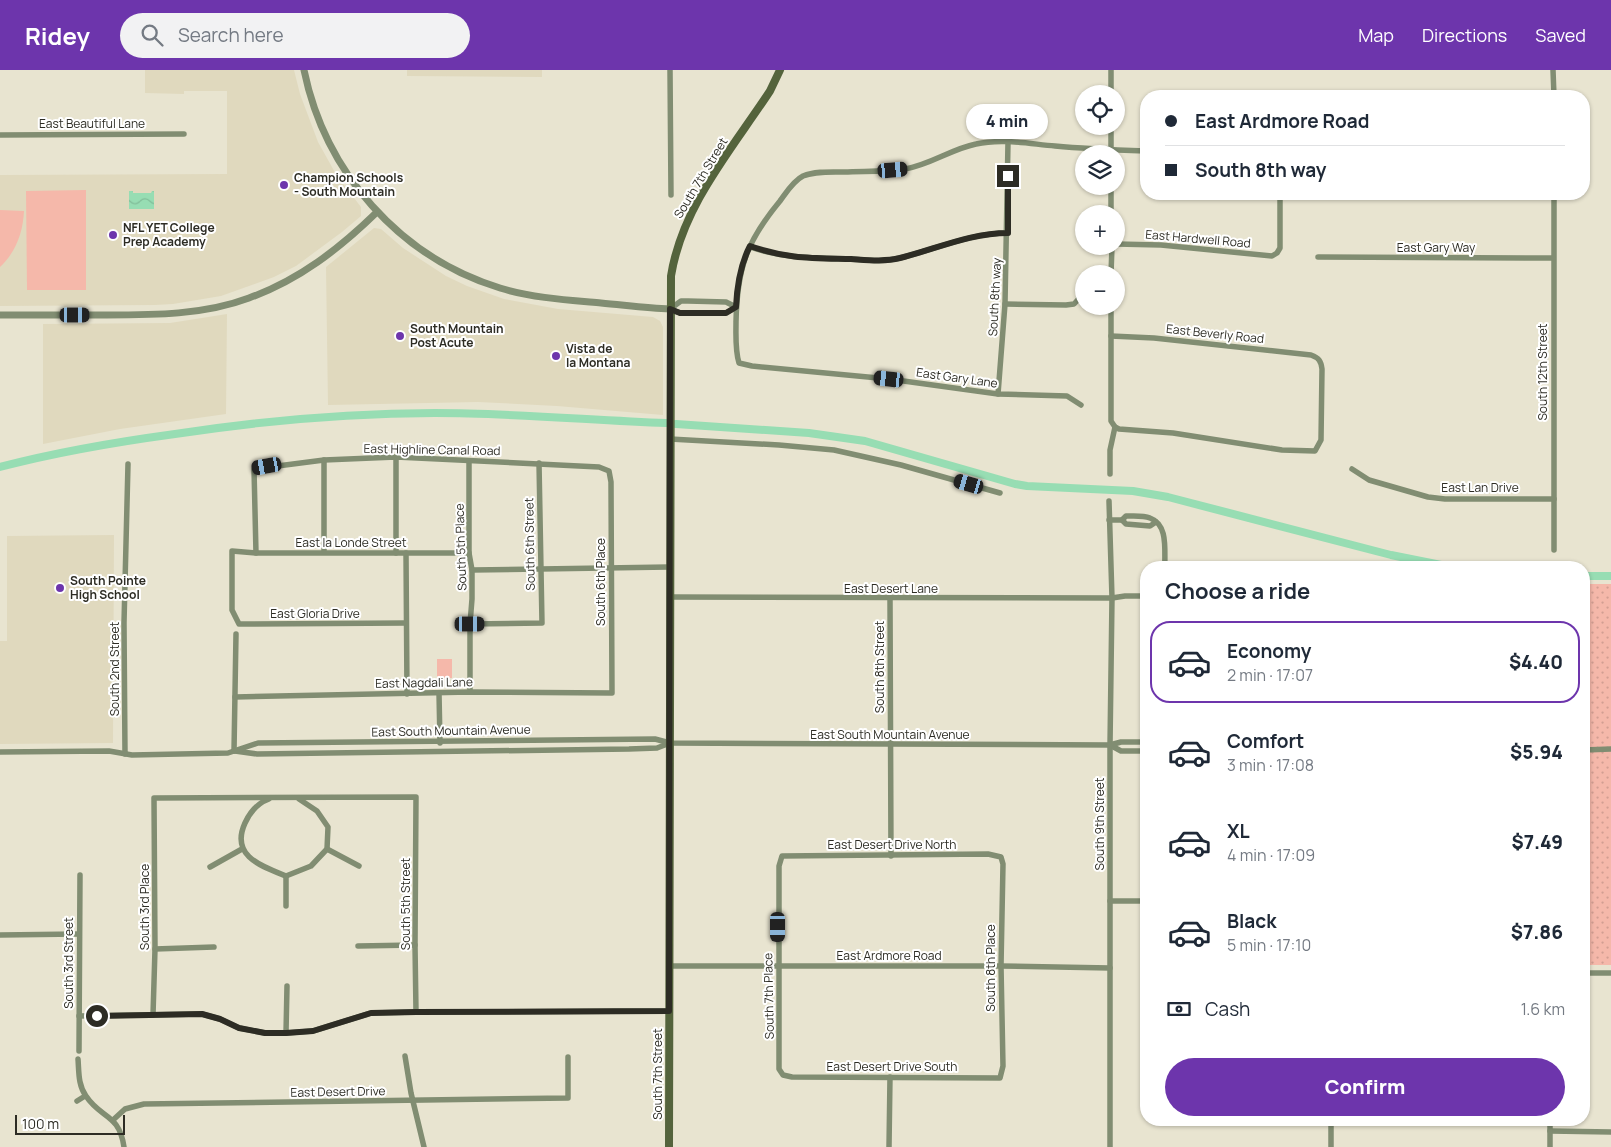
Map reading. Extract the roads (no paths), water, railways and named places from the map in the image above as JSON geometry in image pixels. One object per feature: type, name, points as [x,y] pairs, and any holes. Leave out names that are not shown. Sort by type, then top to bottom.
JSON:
[{"type":"main road","name":"South 7th Street","points":[[668,1147],[670,743],[669,288],[673,259],[686,224],[710,181],[770,90],[780,70]]},
{"type":"street","points":[[304,70],[312,104],[328,143],[351,181],[377,212],[403,237],[456,271],[500,288],[549,299],[670,309],[680,313],[726,313],[736,307]]},
{"type":"street","points":[[670,70],[670,195]]},
{"type":"street","points":[[1111,70],[1111,85]]},
{"type":"street","points":[[1553,70],[1554,90]]},
{"type":"street","name":"East Beautiful Lane","points":[[0,135],[184,134]]},
{"type":"street","points":[[736,307],[739,278],[745,255],[777,204],[804,175],[825,172],[906,169],[931,162],[976,144],[1008,142],[1075,148]]},
{"type":"street","name":"South 8th way","points":[[998,394],[1008,233],[1008,142]]},
{"type":"street","points":[[1125,152],[1140,151]]},
{"type":"street","name":"East Hardwell Road","points":[[1125,244],[1161,245],[1272,256],[1280,248],[1280,200]]},
{"type":"street","name":"South 12th Street","points":[[1554,200],[1554,550]]},
{"type":"street","points":[[0,315],[172,314],[211,308],[239,301],[271,289],[308,269],[345,242],[377,212]]},
{"type":"street","points":[[750,246],[769,254],[792,258],[888,260],[969,237],[990,233],[1008,233]]},
{"type":"street","name":"East Gary Way","points":[[1318,257],[1554,258]]},
{"type":"street","points":[[670,309],[681,301],[726,302],[736,307]]},
{"type":"street","points":[[711,301],[711,313]]},
{"type":"street","points":[[1005,304],[1066,305],[1075,303]]},
{"type":"street","name":"East Gary Lane","points":[[736,307],[736,352],[739,363],[752,366],[889,379],[998,394],[1067,396],[1082,405]]},
{"type":"street","points":[[1110,474],[1110,450],[1114,427],[1111,421],[1111,315]]},
{"type":"street","name":"East Beverly Road","points":[[1110,336],[1178,340],[1311,355],[1318,357],[1322,369],[1321,440],[1315,450],[1282,450],[1173,433],[1127,430],[1114,427]]},
{"type":"street","points":[[670,439],[834,450],[1000,493]]},
{"type":"street","points":[[396,457],[396,552]]},
{"type":"street","name":"East Highline Canal Road","points":[[256,553],[254,469],[324,460],[396,457],[599,467],[608,471]]},
{"type":"street","points":[[324,460],[324,552]]},
{"type":"street","name":"South 5th Place","points":[[469,461],[469,553],[472,570],[470,692]]},
{"type":"street","name":"South 2nd Street","points":[[125,754],[124,622],[128,464]]},
{"type":"street","name":"South 6th Street","points":[[470,624],[542,623],[539,464]]},
{"type":"street","name":"East Lan Drive","points":[[1352,469],[1370,480],[1428,497],[1445,499],[1554,499]]},
{"type":"street","name":"South 6th Place","points":[[608,471],[611,482],[612,693]]},
{"type":"street","name":"South 9th Street","points":[[1109,501],[1112,598],[1110,1147]]},
{"type":"street","points":[[1109,520],[1122,520],[1126,516],[1149,518],[1156,522],[1164,535],[1165,561]]},
{"type":"street","points":[[1138,517],[1138,525]]},
{"type":"street","points":[[1122,520],[1126,524],[1150,526],[1156,522]]},
{"type":"street","name":"East la Londe Street","points":[[232,610],[232,551],[256,553],[469,553]]},
{"type":"street","points":[[406,553],[407,694]]},
{"type":"street","points":[[472,570],[669,567]]},
{"type":"street","name":"East Desert Lane","points":[[670,597],[890,599],[1112,598],[1140,596]]},
{"type":"street","name":"South 8th Street","points":[[890,599],[891,856]]},
{"type":"street","name":"East Gloria Drive","points":[[232,610],[239,624],[406,623]]},
{"type":"street","points":[[234,751],[236,634]]},
{"type":"street","name":"East Nagdali Lane","points":[[235,697],[470,692],[612,693]]},
{"type":"street","points":[[439,693],[440,751]]},
{"type":"street","name":"East South Mountain Avenue","points":[[0,752],[109,751],[132,755],[218,753],[234,751],[258,744],[655,739],[670,743],[891,745],[1110,745],[1121,742],[1140,742]]},
{"type":"street","name":"East South Mountain Avenue","points":[[234,751],[257,754],[657,748],[670,743]]},
{"type":"street","name":"East South Mountain Avenue","points":[[1110,745],[1121,751],[1140,751]]},
{"type":"street","points":[[1590,750],[1611,750]]},
{"type":"street","points":[[297,797],[317,811],[328,827],[327,848],[311,866],[286,876],[262,866],[251,859],[242,849],[241,831],[248,816],[264,801],[274,798],[297,797]]},
{"type":"street","name":"South 5th Street","points":[[297,797],[416,797],[416,1012]]},
{"type":"street","name":"South 3rd Place","points":[[153,1015],[155,949],[154,798],[274,798]]},
{"type":"street","points":[[327,848],[359,866]]},
{"type":"street","points":[[210,867],[242,849]]},
{"type":"street","name":"East Desert Drive North","points":[[782,856],[988,854],[1001,857]]},
{"type":"street","name":"South 7th Place","points":[[782,856],[779,866],[778,966],[779,1069],[783,1075]]},
{"type":"street","name":"South 8th Place","points":[[1000,1078],[1002,1066],[1003,864],[1001,857]]},
{"type":"street","name":"South 3rd Street","points":[[79,1051],[80,875]]},
{"type":"street","points":[[286,876],[286,906]]},
{"type":"street","points":[[1110,902],[1140,901]]},
{"type":"street","points":[[0,934],[79,934]]},
{"type":"street","points":[[358,946],[415,945]]},
{"type":"street","points":[[155,949],[214,946]]},
{"type":"street","name":"East Ardmore Road","points":[[669,966],[1001,966],[1110,968]]},
{"type":"street","points":[[1590,973],[1611,973]]},
{"type":"street","points":[[286,1033],[287,986]]},
{"type":"street","points":[[79,1016],[202,1014],[220,1019],[239,1028],[265,1033],[286,1033],[313,1031],[371,1013],[669,1011]]},
{"type":"street","points":[[405,1056],[424,1147]]},
{"type":"street","name":"East Desert Drive","points":[[114,1120],[124,1110],[144,1104],[568,1098],[568,1057]]},
{"type":"street","points":[[78,1059],[80,1083],[85,1096],[114,1120],[122,1136],[124,1147]]},
{"type":"street","name":"East Desert Drive South","points":[[783,1075],[792,1077],[1000,1078]]},
{"type":"street","points":[[890,1077],[890,1147]]},
{"type":"street","points":[[77,1101],[85,1096]]},
{"type":"street","points":[[1331,1126],[1331,1147]]},
{"type":"street","points":[[1550,1126],[1550,1147]]},
{"type":"street","points":[[1550,1131],[1611,1132]]},
{"type":"water","points":[[129,191],[133,191],[133,193],[151,193],[154,191],[154,209],[129,209]]},
{"type":"waterway","points":[[0,467],[65,452],[131,440],[240,425],[337,416],[464,413],[666,423]]},
{"type":"waterway","points":[[676,424],[809,433],[865,441],[1015,484],[1133,491],[1168,497],[1391,555],[1421,561]]},
{"type":"waterway","points":[[1590,576],[1611,576]]},
{"type":"place","name":"Champion Schools - South Mountain","points":[[284,185]]},
{"type":"place","name":"NFL YET College Prep Academy","points":[[113,235]]},
{"type":"place","name":"South Mountain Post Acute","points":[[400,336]]},
{"type":"place","name":"Vista de la Montana","points":[[556,356]]},
{"type":"place","name":"South Pointe High School","points":[[60,588]]}]
